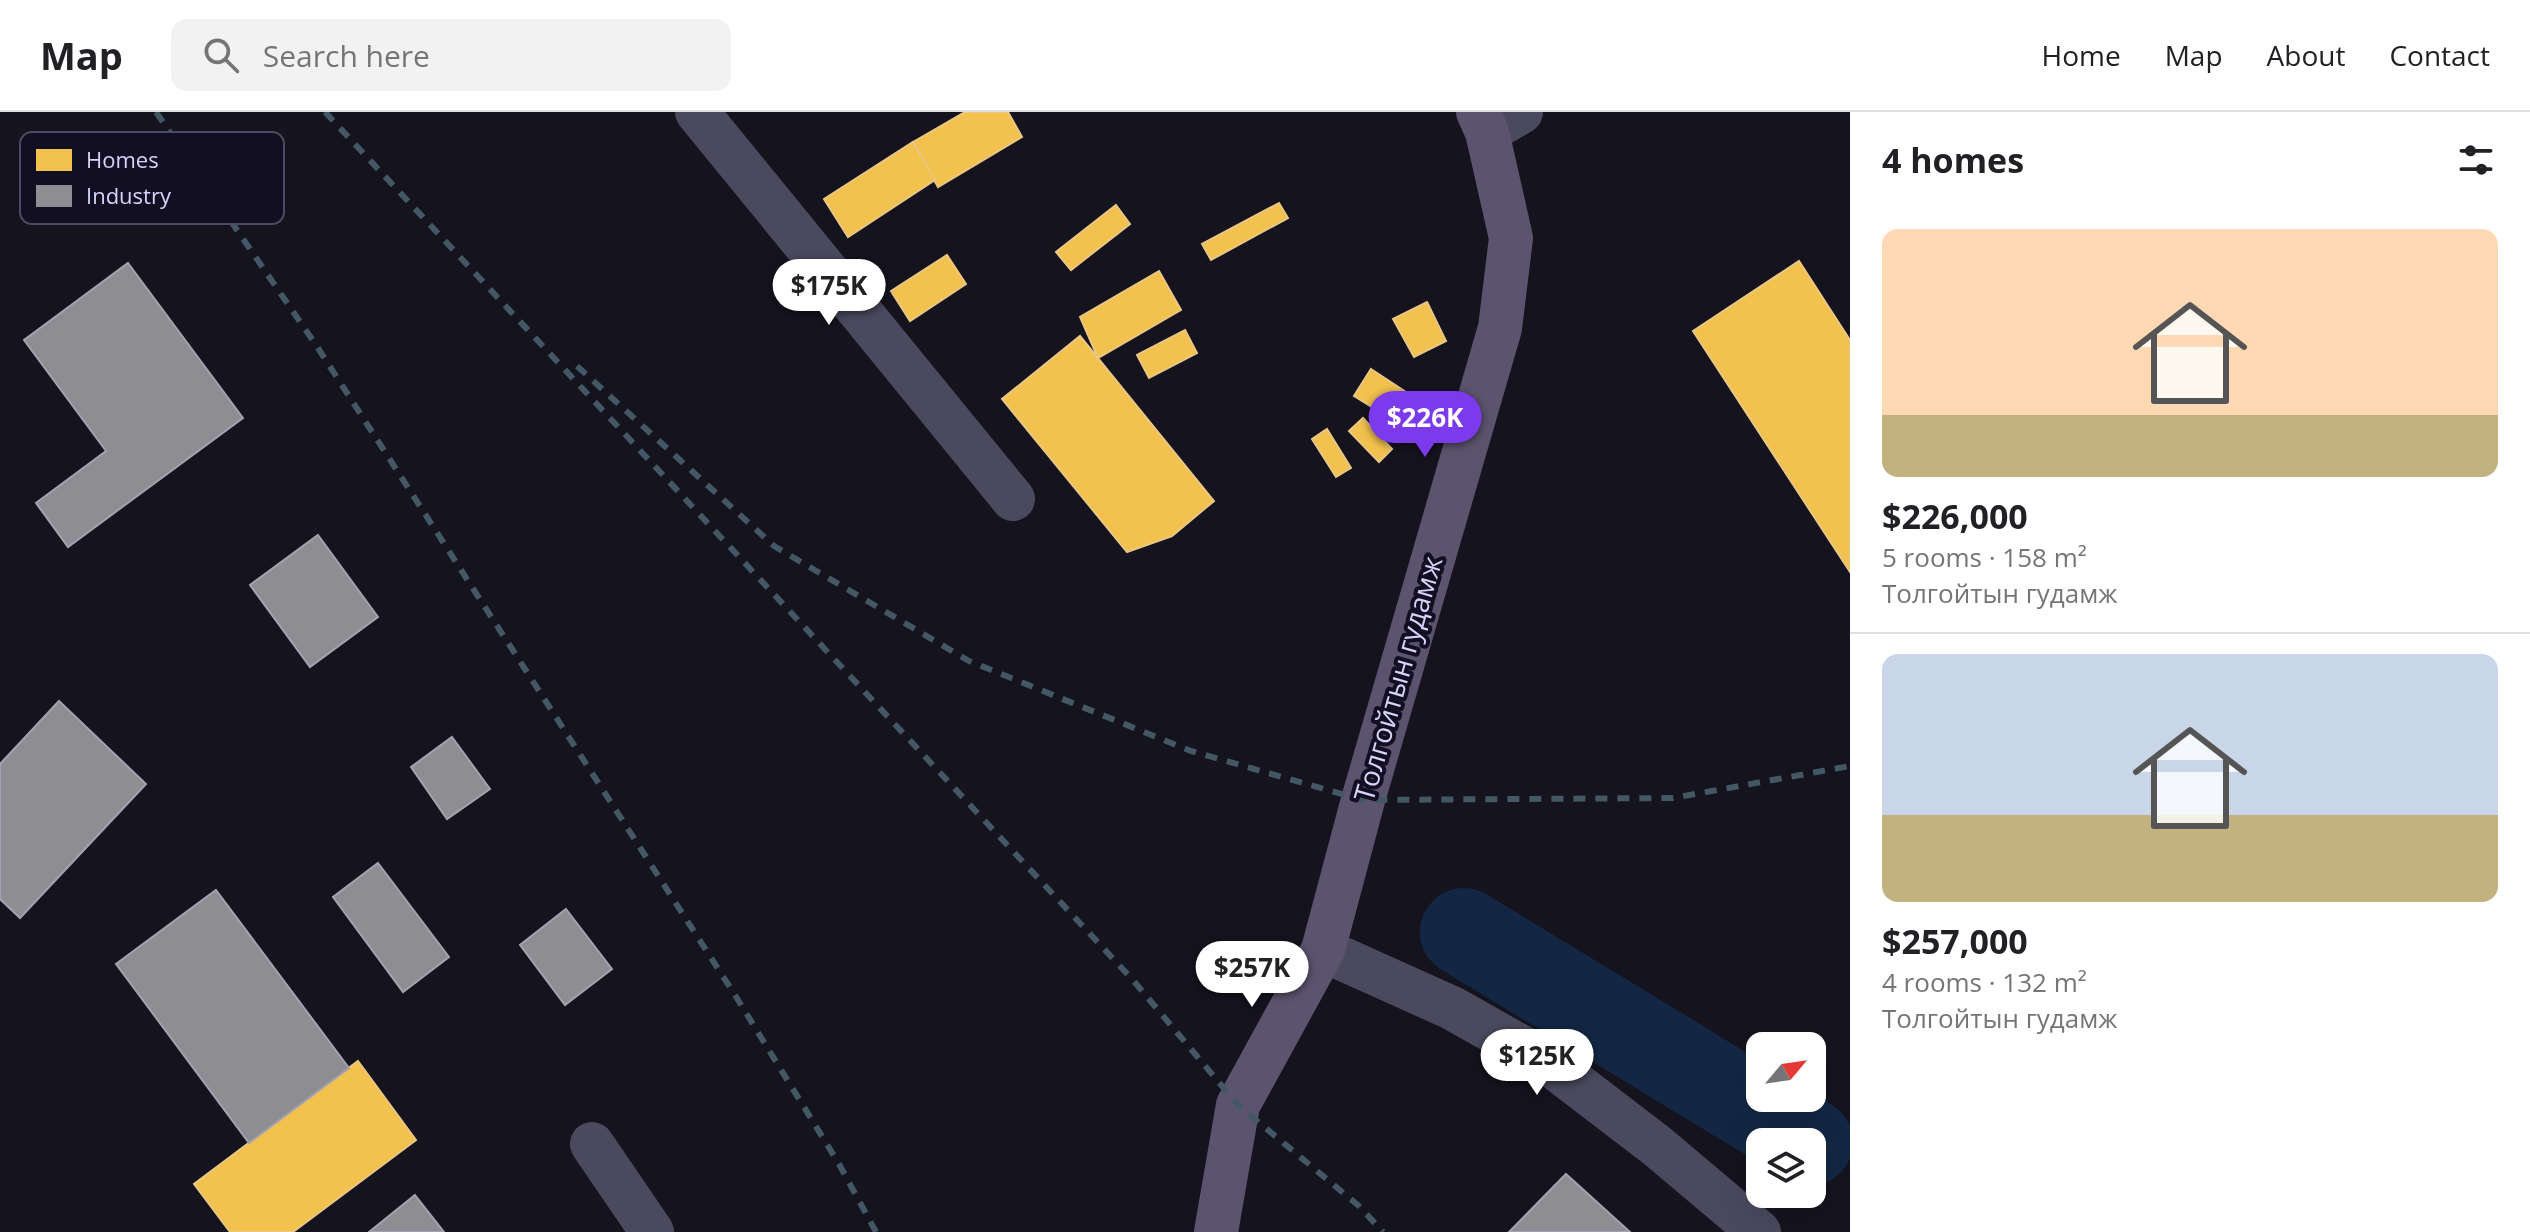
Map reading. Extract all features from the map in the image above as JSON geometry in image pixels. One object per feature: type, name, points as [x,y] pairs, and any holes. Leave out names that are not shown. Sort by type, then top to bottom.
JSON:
[{"type":"main road","name":"Толгойтын гудамж","points":[[1216,1232],[1238,1105],[1323,950],[1367,785],[1500,328],[1511,238],[1495,119]]},
{"type":"street","points":[[697,112],[1013,499]]},
{"type":"street","points":[[1323,950],[1452,1008],[1546,1061],[1657,1146],[1759,1232]]},
{"type":"street","points":[[592,1144],[652,1232]]},
{"type":"building: Homes","points":[[965,112],[1008,112],[1022,137],[938,187],[913,142]]},
{"type":"building: Homes","points":[[913,142],[935,180],[848,237],[824,199]]},
{"type":"building: Homes","points":[[1279,203],[1288,218],[1211,260],[1202,244]]},
{"type":"building: Homes","points":[[1116,205],[1130,224],[1071,270],[1056,252]]},
{"type":"building: Homes","points":[[947,255],[966,284],[910,321],[891,291]]},
{"type":"building: Homes","points":[[1799,261],[1850,340],[1850,572],[1693,331]]},
{"type":"building: Homes","points":[[1159,271],[1181,310],[1098,358],[1080,317]]},
{"type":"building: Homes","points":[[1427,302],[1446,341],[1414,357],[1393,319]]},
{"type":"building: Homes","points":[[1185,330],[1197,353],[1149,378],[1137,355]]},
{"type":"building: Homes","points":[[1080,336],[1214,501],[1172,536],[1127,552],[1002,399]]},
{"type":"building: Homes","points":[[1371,369],[1409,394],[1393,420],[1354,396]]},
{"type":"building: Homes","points":[[1363,418],[1392,449],[1379,462],[1349,431]]},
{"type":"building: Homes","points":[[1327,429],[1351,468],[1336,477],[1312,439]]},
{"type":"building: Homes","points":[[358,1061],[416,1140],[293,1232],[230,1232],[194,1184]]},
{"type":"building: Industry","points":[[128,263],[243,418],[68,547],[36,503],[106,451],[24,340]]},
{"type":"building: Industry","points":[[318,535],[378,617],[310,667],[250,585]]},
{"type":"building: Industry","points":[[59,701],[146,784],[20,918],[0,899],[0,764]]},
{"type":"building: Industry","points":[[452,737],[490,789],[447,819],[411,767]]},
{"type":"building: Industry","points":[[378,863],[449,957],[403,992],[333,897]]},
{"type":"building: Industry","points":[[216,890],[349,1068],[249,1143],[116,964]]},
{"type":"building: Industry","points":[[566,909],[612,969],[565,1005],[520,945]]},
{"type":"building: Industry","points":[[1566,1174],[1630,1232],[1509,1232]]},
{"type":"building: Industry","points":[[415,1195],[444,1232],[369,1232]]},
{"type":"waterway","points":[[1464,932],[1786,1128]]},
{"type":"railway","points":[[156,112],[170,132]]},
{"type":"railway","points":[[325,112],[1132,979],[1238,1105],[1359,1206],[1383,1232]]},
{"type":"railway","points":[[233,224],[318,348],[735,995],[839,1164],[876,1232]]},
{"type":"railway","points":[[577,366],[774,546],[969,661],[1191,751],[1363,800],[1673,798],[1850,766]]}]
